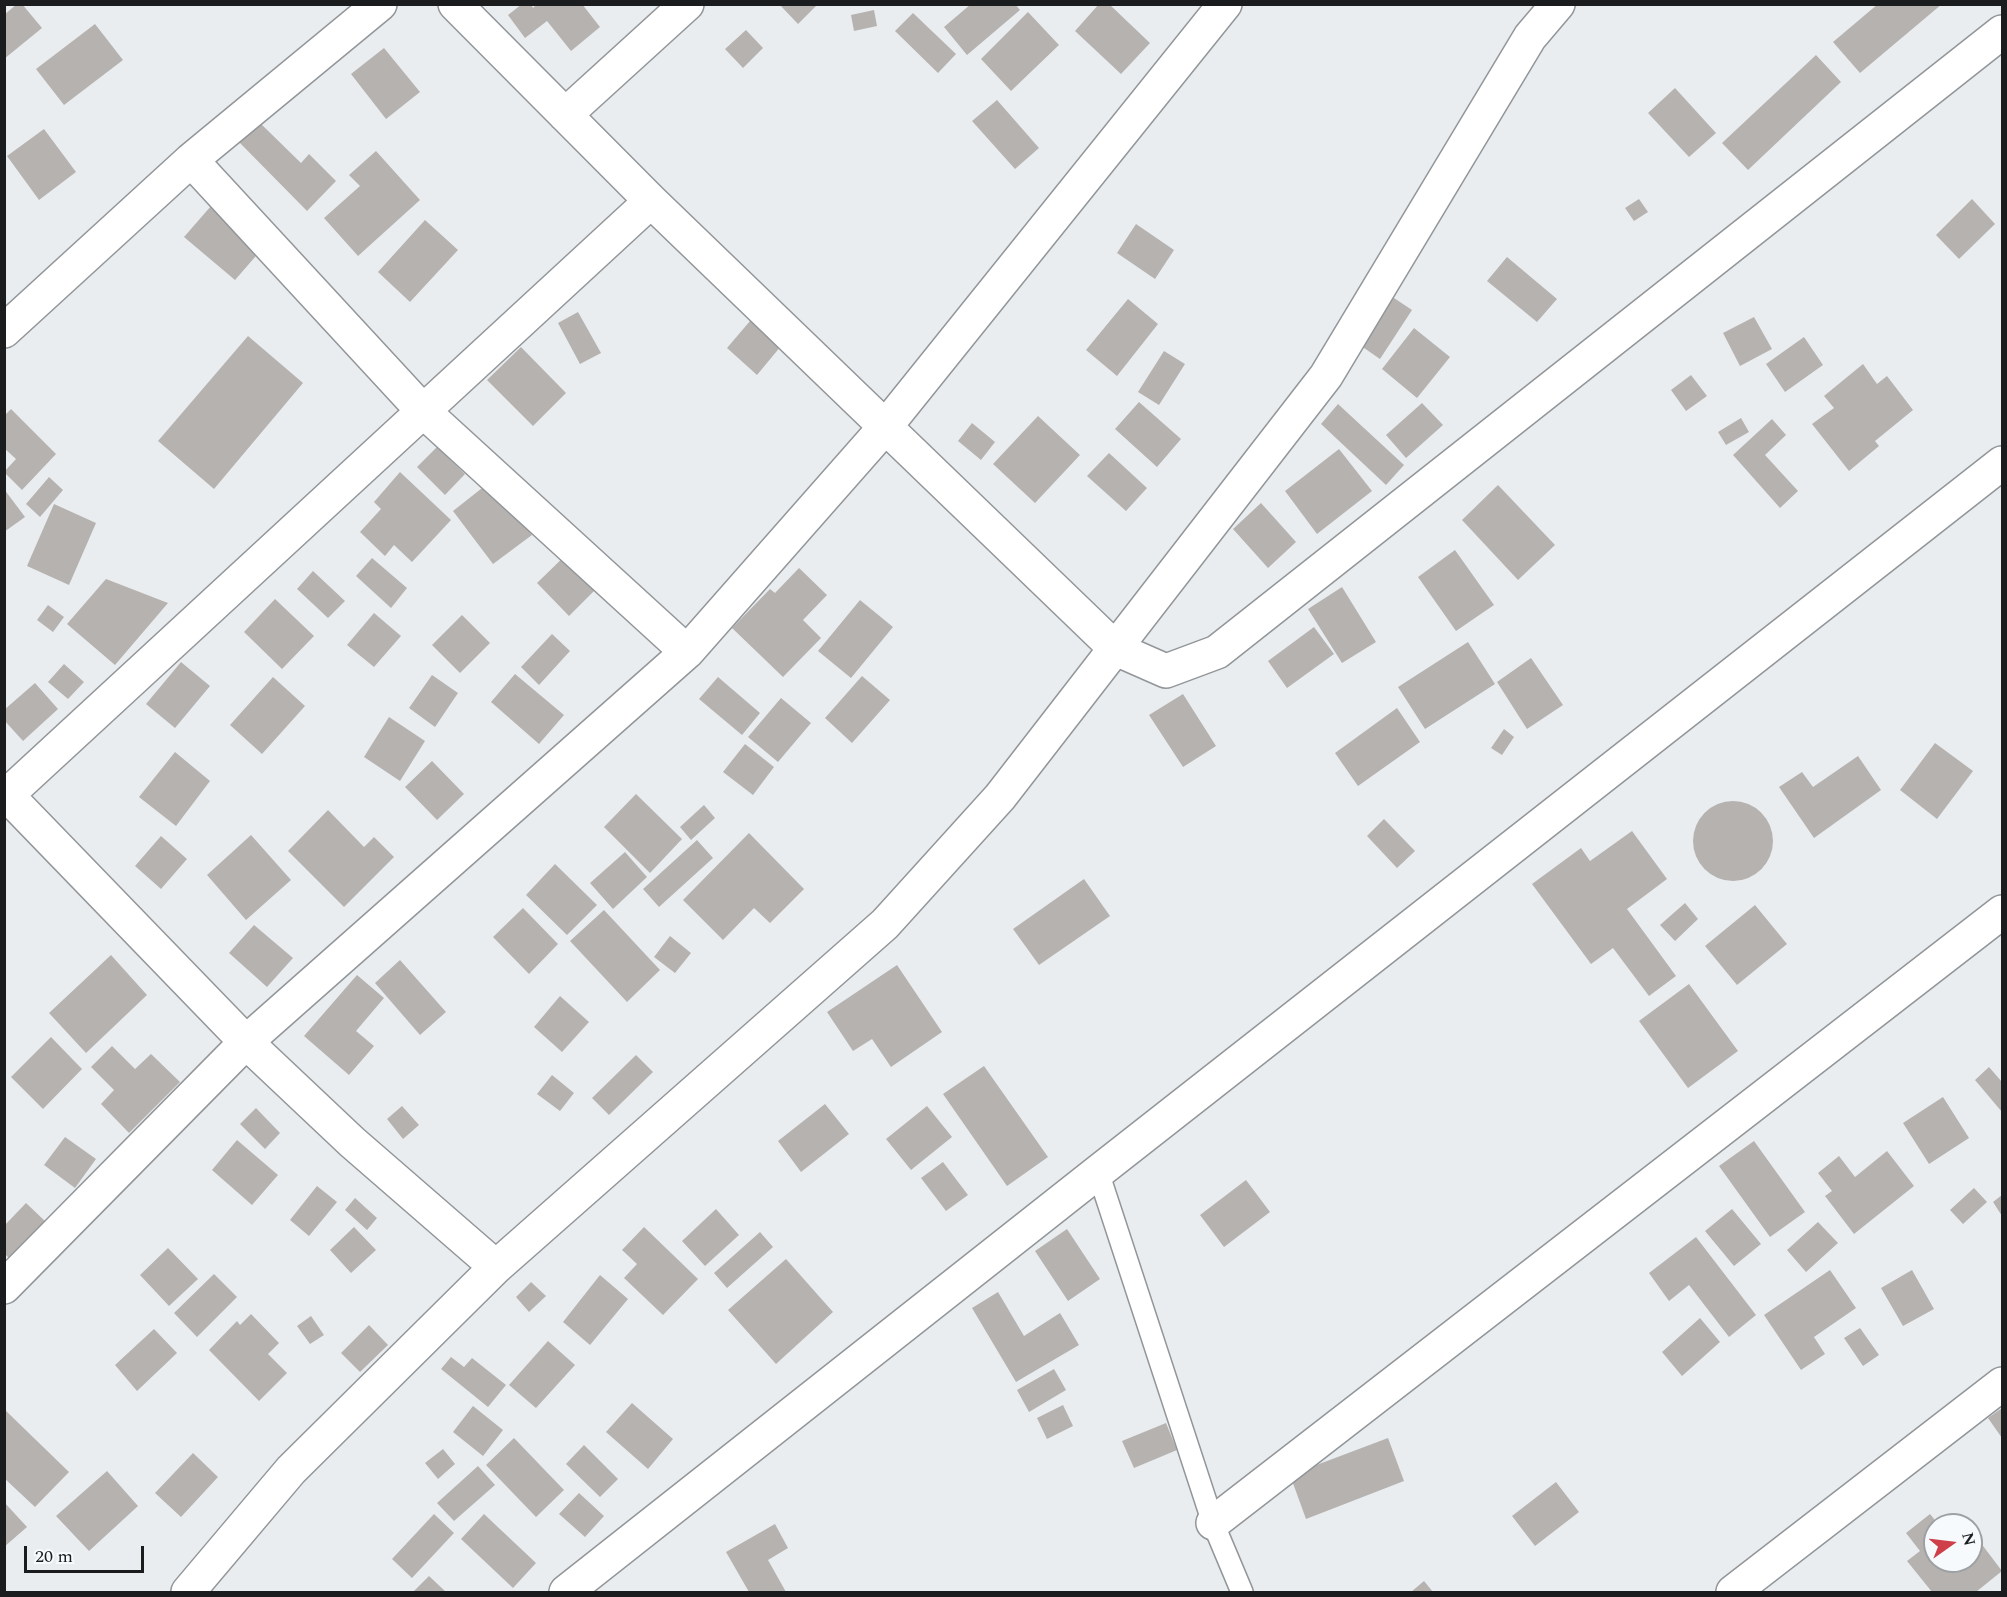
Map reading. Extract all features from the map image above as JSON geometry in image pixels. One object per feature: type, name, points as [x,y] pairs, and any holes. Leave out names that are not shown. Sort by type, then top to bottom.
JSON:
[{"type":"street","points":[[4,331],[191,160],[381,4]]},
{"type":"street","points":[[455,4],[651,201],[1116,649],[1166,671],[1217,652],[2002,32]]},
{"type":"street","points":[[566,115],[687,4]]},
{"type":"street","points":[[4,1287],[246,1042],[687,652],[886,426],[1225,4]]},
{"type":"street","points":[[188,1593],[291,1470],[496,1267],[885,924],[1000,797],[1326,376],[1530,37],[1558,4]]},
{"type":"street","points":[[191,160],[422,410],[687,652]]},
{"type":"street","points":[[496,1267],[352,1142],[246,1042],[5,795],[651,201]]},
{"type":"street","points":[[566,1593],[1098,1172],[2002,463]]},
{"type":"street","points":[[1213,1523],[2002,912]]},
{"type":"street","points":[[1733,1593],[2002,1384]]},
{"type":"lane","points":[[1098,1172],[1213,1523],[1242,1593]]},
{"type":"building","points":[[17,4],[22,4],[42,28],[4,59],[4,15]]},
{"type":"building","points":[[522,4],[531,4],[533,8],[537,4],[582,4],[600,27],[571,51],[547,21],[525,38],[508,15]]},
{"type":"building","points":[[779,4],[818,4],[798,24]]},
{"type":"building","points":[[971,4],[1015,4],[1020,10],[967,55],[944,27]]},
{"type":"building","points":[[1099,4],[1109,4],[1150,43],[1121,74],[1075,31]]},
{"type":"building","points":[[1878,4],[1942,4],[1860,73],[1833,42]]},
{"type":"building","points":[[874,10],[877,26],[854,31],[851,15]]},
{"type":"building","points":[[1028,12],[1059,45],[1011,91],[981,59]]},
{"type":"building","points":[[913,13],[956,54],[938,73],[895,31]]},
{"type":"building","points":[[95,24],[123,60],[64,105],[36,69]]},
{"type":"building","points":[[746,30],[763,48],[743,68],[725,49]]},
{"type":"building","points":[[384,48],[420,92],[386,119],[351,74]]},
{"type":"building","points":[[1816,55],[1841,82],[1748,170],[1722,143]]},
{"type":"building","points":[[1675,88],[1716,133],[1689,157],[1648,113]]},
{"type":"building","points":[[997,100],[1039,148],[1015,169],[972,121]]},
{"type":"building","points":[[259,122],[301,163],[309,154],[336,181],[307,211],[239,142]]},
{"type":"building","points":[[44,129],[76,172],[39,200],[7,156]]},
{"type":"building","points":[[376,151],[420,200],[358,256],[324,218],[360,186],[349,175]]},
{"type":"building","points":[[1639,199],[1648,212],[1634,221],[1625,208]]},
{"type":"building","points":[[1972,199],[1995,224],[1959,259],[1936,235]]},
{"type":"building","points":[[211,206],[262,249],[235,280],[184,237]]},
{"type":"building","points":[[425,220],[458,250],[410,302],[378,272]]},
{"type":"building","points":[[1136,224],[1174,250],[1155,279],[1117,253]]},
{"type":"building","points":[[1507,257],[1557,299],[1537,322],[1487,281]]},
{"type":"building","points":[[1382,290],[1412,310],[1380,359],[1351,339]]},
{"type":"building","points":[[1128,299],[1158,324],[1117,376],[1086,350]]},
{"type":"building","points":[[578,312],[601,353],[580,364],[558,323]]},
{"type":"building","points":[[756,314],[786,340],[757,375],[727,348]]},
{"type":"building","points":[[1754,317],[1772,349],[1740,366],[1723,333]]},
{"type":"building","points":[[1414,328],[1450,357],[1417,398],[1382,369]]},
{"type":"building","points":[[248,336],[303,383],[214,489],[158,441]]},
{"type":"building","points":[[1804,337],[1823,365],[1785,392],[1766,364]]},
{"type":"building","points":[[521,347],[566,393],[533,426],[487,380]]},
{"type":"building","points":[[1164,351],[1185,364],[1159,405],[1138,392]]},
{"type":"building","points":[[1863,364],[1877,384],[1887,376],[1913,410],[1875,441],[1879,446],[1849,471],[1812,424],[1834,408],[1824,396]]},
{"type":"building","points":[[1691,375],[1707,396],[1686,411],[1671,390]]},
{"type":"building","points":[[1139,402],[1181,439],[1157,467],[1115,429]]},
{"type":"building","points":[[1422,403],[1443,425],[1406,458],[1386,435]]},
{"type":"building","points":[[1338,404],[1404,465],[1386,485],[1321,424]]},
{"type":"building","points":[[11,409],[56,454],[22,490],[4,472],[16,459],[4,448],[4,416]]},
{"type":"building","points":[[1038,416],[1080,455],[1035,503],[993,464]]},
{"type":"building","points":[[1741,418],[1749,432],[1726,445],[1718,432]]},
{"type":"building","points":[[1772,419],[1786,435],[1765,455],[1798,491],[1780,508],[1733,455]]},
{"type":"building","points":[[972,423],[995,442],[981,460],[958,441]]},
{"type":"building","points":[[437,447],[465,474],[445,495],[417,467]]},
{"type":"building","points":[[1339,449],[1372,491],[1317,534],[1285,491]]},
{"type":"building","points":[[1109,453],[1147,488],[1126,511],[1087,476]]},
{"type":"building","points":[[400,472],[451,520],[412,562],[394,545],[385,556],[360,532],[381,509],[374,502]]},
{"type":"building","points":[[49,477],[63,490],[40,517],[26,504]]},
{"type":"building","points":[[491,481],[532,535],[493,564],[453,511]]},
{"type":"building","points":[[1498,485],[1555,545],[1518,580],[1462,520]]},
{"type":"building","points":[[4,489],[25,517],[4,532]]},
{"type":"building","points":[[1261,503],[1296,542],[1268,568],[1233,529]]},
{"type":"building","points":[[54,504],[96,523],[69,585],[27,566]]},
{"type":"building","points":[[572,549],[604,581],[569,616],[537,583]]},
{"type":"building","points":[[1455,550],[1494,605],[1456,631],[1418,577]]},
{"type":"building","points":[[372,558],[407,588],[391,608],[356,576]]},
{"type":"building","points":[[799,568],[827,595],[803,620],[821,638],[783,677],[732,628],[770,589],[775,593]]},
{"type":"building","points":[[313,571],[345,601],[328,618],[297,589]]},
{"type":"building","points":[[106,579],[168,603],[115,665],[67,624]]},
{"type":"building","points":[[1342,587],[1376,642],[1342,663],[1308,609]]},
{"type":"building","points":[[275,599],[314,636],[282,669],[244,632]]},
{"type":"building","points":[[860,600],[893,627],[851,678],[818,651]]},
{"type":"building","points":[[48,605],[64,617],[53,632],[37,620]]},
{"type":"building","points":[[374,613],[401,636],[374,667],[347,645]]},
{"type":"building","points":[[462,615],[490,643],[460,673],[432,645]]},
{"type":"building","points":[[1314,627],[1334,654],[1287,688],[1268,661]]},
{"type":"building","points":[[552,634],[570,651],[539,685],[521,667]]},
{"type":"building","points":[[1468,642],[1495,684],[1425,729],[1398,687]]},
{"type":"building","points":[[1531,658],[1563,705],[1527,729],[1497,682]]},
{"type":"building","points":[[181,662],[210,686],[175,728],[146,704]]},
{"type":"building","points":[[64,664],[84,682],[68,699],[48,682]]},
{"type":"building","points":[[515,674],[564,715],[539,744],[491,702]]},
{"type":"building","points":[[432,675],[458,693],[435,727],[409,708]]},
{"type":"building","points":[[862,676],[890,700],[852,743],[825,718]]},
{"type":"building","points":[[273,677],[305,706],[262,754],[230,725]]},
{"type":"building","points":[[718,677],[760,713],[742,735],[699,699]]},
{"type":"building","points":[[35,683],[58,709],[23,741],[4,720],[4,710]]},
{"type":"building","points":[[1183,694],[1216,746],[1183,767],[1149,715]]},
{"type":"building","points":[[781,698],[811,723],[778,762],[748,737]]},
{"type":"building","points":[[1397,708],[1420,742],[1358,786],[1335,753]]},
{"type":"building","points":[[389,717],[425,741],[400,781],[364,757]]},
{"type":"building","points":[[1504,729],[1514,737],[1502,755],[1491,748]]},
{"type":"building","points":[[1935,743],[1973,771],[1937,819],[1900,790]]},
{"type":"building","points":[[745,744],[774,767],[753,795],[723,772]]},
{"type":"building","points":[[175,752],[210,781],[176,826],[139,797]]},
{"type":"building","points":[[1858,756],[1881,790],[1814,838],[1779,787],[1802,772],[1813,787]]},
{"type":"building","points":[[432,761],[464,794],[437,820],[405,787]]},
{"type":"building","points":[[636,794],[682,839],[650,873],[604,827]]},
{"type":"building","points":[[1733,801],[1748,804],[1761,813],[1770,826],[1773,841],[1770,856],[1761,869],[1748,878],[1733,881],[1718,878],[1705,869],[1696,856],[1693,841],[1696,826],[1705,813],[1718,804]]},
{"type":"building","points":[[704,805],[715,818],[691,840],[680,827]]},
{"type":"building","points":[[328,810],[364,847],[374,837],[394,857],[344,907],[288,851]]},
{"type":"building","points":[[1384,819],[1415,851],[1397,868],[1367,836]]},
{"type":"building","points":[[1632,831],[1667,879],[1627,909],[1676,976],[1649,996],[1613,948],[1591,964],[1532,884],[1581,848],[1590,861]]},
{"type":"building","points":[[749,833],[804,889],[770,923],[754,908],[723,940],[683,900]]},
{"type":"building","points":[[251,835],[291,880],[246,920],[207,875]]},
{"type":"building","points":[[161,836],[187,859],[161,889],[135,866]]},
{"type":"building","points":[[697,840],[713,858],[659,907],[643,889]]},
{"type":"building","points":[[625,852],[647,877],[613,909],[590,883]]},
{"type":"building","points":[[555,864],[597,905],[567,935],[526,895]]},
{"type":"building","points":[[1084,879],[1110,916],[1039,965],[1013,929]]},
{"type":"building","points":[[1685,903],[1698,919],[1675,941],[1660,925]]},
{"type":"building","points":[[1755,905],[1787,944],[1737,985],[1705,946]]},
{"type":"building","points":[[523,908],[558,944],[529,974],[493,937]]},
{"type":"building","points":[[604,910],[660,970],[627,1002],[570,941]]},
{"type":"building","points":[[254,925],[293,958],[267,987],[229,953]]},
{"type":"building","points":[[670,936],[691,953],[675,973],[654,957]]},
{"type":"building","points":[[111,955],[147,995],[86,1053],[49,1013]]},
{"type":"building","points":[[400,960],[446,1012],[420,1035],[375,983]]},
{"type":"building","points":[[897,965],[942,1032],[891,1067],[872,1039],[853,1051],[827,1012]]},
{"type":"building","points":[[357,975],[384,998],[356,1031],[374,1046],[349,1075],[304,1036]]},
{"type":"building","points":[[1689,984],[1738,1051],[1688,1088],[1639,1021]]},
{"type":"building","points":[[560,996],[589,1022],[562,1052],[534,1027]]},
{"type":"building","points":[[51,1037],[82,1069],[43,1109],[11,1077]]},
{"type":"building","points":[[112,1046],[135,1069],[151,1054],[180,1082],[129,1133],[101,1104],[114,1090],[91,1067]]},
{"type":"building","points":[[636,1055],[653,1072],[609,1115],[592,1098]]},
{"type":"building","points":[[984,1066],[1048,1157],[1007,1186],[943,1094]]},
{"type":"building","points":[[1989,1067],[2002,1082],[2002,1112],[1975,1080]]},
{"type":"building","points":[[552,1075],[574,1093],[560,1111],[537,1094]]},
{"type":"building","points":[[1943,1097],[1969,1138],[1929,1164],[1903,1123]]},
{"type":"building","points":[[825,1104],[849,1134],[801,1172],[778,1141]]},
{"type":"building","points":[[402,1106],[419,1125],[403,1139],[387,1119]]},
{"type":"building","points":[[927,1106],[952,1137],[911,1170],[886,1139]]},
{"type":"building","points":[[256,1108],[280,1133],[265,1149],[240,1124]]},
{"type":"building","points":[[65,1137],[96,1159],[75,1188],[44,1165]]},
{"type":"building","points":[[237,1140],[278,1175],[252,1205],[212,1170]]},
{"type":"building","points":[[1754,1141],[1805,1212],[1770,1237],[1719,1166]]},
{"type":"building","points":[[1887,1151],[1914,1186],[1854,1234],[1825,1196],[1832,1191],[1818,1173],[1839,1156],[1855,1177]]},
{"type":"building","points":[[943,1162],[968,1195],[946,1211],[921,1178]]},
{"type":"building","points":[[1246,1180],[1270,1212],[1224,1247],[1200,1215]]},
{"type":"building","points":[[317,1186],[337,1202],[309,1236],[290,1220]]},
{"type":"building","points":[[1974,1188],[1987,1202],[1963,1224],[1950,1210]]},
{"type":"building","points":[[2002,1195],[2002,1216],[1993,1202]]},
{"type":"building","points":[[355,1198],[377,1218],[367,1230],[345,1210]]},
{"type":"building","points":[[26,1203],[46,1222],[10,1259],[4,1253],[4,1226]]},
{"type":"building","points":[[716,1209],[739,1235],[705,1266],[682,1241]]},
{"type":"building","points":[[1732,1209],[1761,1244],[1734,1266],[1705,1231]]},
{"type":"building","points":[[1818,1222],[1838,1243],[1806,1272],[1787,1250]]},
{"type":"building","points":[[354,1227],[376,1250],[351,1273],[330,1250]]},
{"type":"building","points":[[644,1227],[698,1279],[663,1315],[624,1278],[637,1264],[622,1250]]},
{"type":"building","points":[[1067,1229],[1100,1279],[1068,1301],[1035,1251]]},
{"type":"building","points":[[760,1232],[773,1247],[727,1288],[714,1273]]},
{"type":"building","points":[[1696,1237],[1756,1315],[1729,1337],[1689,1285],[1669,1301],[1649,1273]]},
{"type":"building","points":[[168,1248],[198,1279],[169,1306],[140,1275]]},
{"type":"building","points":[[786,1259],[833,1312],[776,1364],[728,1310]]},
{"type":"building","points":[[1830,1270],[1856,1308],[1814,1337],[1825,1354],[1801,1370],[1764,1315]]},
{"type":"building","points":[[1912,1270],[1934,1309],[1903,1326],[1881,1288]]},
{"type":"building","points":[[214,1274],[237,1297],[197,1337],[174,1313]]},
{"type":"building","points":[[600,1275],[628,1299],[590,1345],[563,1322]]},
{"type":"building","points":[[531,1282],[546,1296],[529,1312],[516,1297]]},
{"type":"building","points":[[998,1292],[1024,1336],[1060,1313],[1079,1345],[1016,1382],[972,1308]]},
{"type":"building","points":[[251,1314],[279,1343],[268,1354],[287,1373],[259,1401],[209,1350],[237,1321],[240,1325]]},
{"type":"building","points":[[311,1316],[324,1335],[310,1344],[297,1326]]},
{"type":"building","points":[[1700,1318],[1720,1342],[1682,1376],[1662,1352]]},
{"type":"building","points":[[369,1325],[388,1345],[360,1372],[341,1353]]},
{"type":"building","points":[[1860,1328],[1879,1355],[1863,1366],[1844,1338]]},
{"type":"building","points":[[154,1329],[177,1353],[137,1391],[115,1365]]},
{"type":"building","points":[[548,1341],[575,1365],[536,1408],[509,1385]]},
{"type":"building","points":[[451,1357],[464,1367],[472,1358],[506,1385],[488,1407],[441,1369]]},
{"type":"building","points":[[1054,1369],[1066,1390],[1029,1412],[1017,1390]]},
{"type":"building","points":[[632,1403],[673,1439],[648,1469],[606,1432]]},
{"type":"building","points":[[1063,1405],[1073,1426],[1047,1439],[1037,1418]]},
{"type":"building","points":[[473,1406],[503,1430],[483,1456],[453,1432]]},
{"type":"building","points":[[2002,1408],[2002,1438],[1988,1418]]},
{"type":"building","points":[[4,1409],[69,1472],[35,1507],[4,1478]]},
{"type":"building","points":[[1166,1423],[1177,1450],[1134,1468],[1122,1441]]},
{"type":"building","points":[[514,1438],[564,1490],[536,1517],[486,1465]]},
{"type":"building","points":[[1388,1438],[1404,1481],[1306,1519],[1290,1475]]},
{"type":"building","points":[[584,1445],[618,1479],[600,1497],[566,1464]]},
{"type":"building","points":[[443,1449],[455,1464],[438,1479],[425,1463]]},
{"type":"building","points":[[193,1453],[218,1477],[181,1517],[155,1493]]},
{"type":"building","points":[[478,1466],[495,1485],[454,1521],[437,1503]]},
{"type":"building","points":[[107,1471],[138,1506],[89,1551],[56,1516]]},
{"type":"building","points":[[1556,1482],[1579,1512],[1535,1546],[1512,1516]]},
{"type":"building","points":[[579,1493],[604,1516],[585,1537],[559,1514]]},
{"type":"building","points":[[4,1502],[27,1527],[4,1547]]},
{"type":"building","points":[[434,1514],[454,1533],[412,1578],[392,1559]]},
{"type":"building","points":[[484,1514],[536,1563],[513,1588],[461,1539]]},
{"type":"building","points":[[1923,1520],[1923,1573],[1983,1573],[1983,1546],[2002,1571],[1976,1592],[1932,1592],[1907,1561],[1920,1551],[1906,1533]]},
{"type":"building","points":[[775,1524],[788,1548],[768,1560],[786,1592],[749,1592],[726,1552]]},
{"type":"building","points":[[429,1576],[446,1592],[413,1592]]},
{"type":"building","points":[[1424,1581],[1433,1592],[1411,1592]]}]
